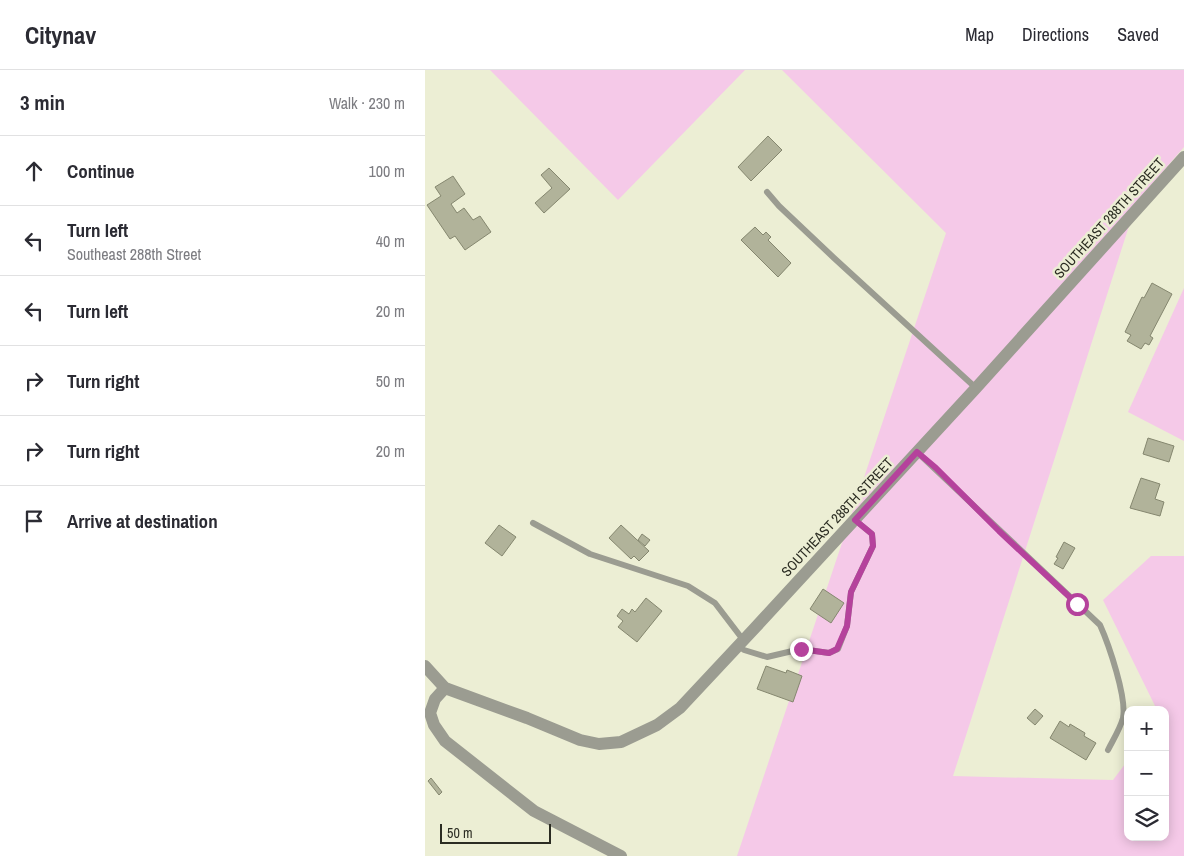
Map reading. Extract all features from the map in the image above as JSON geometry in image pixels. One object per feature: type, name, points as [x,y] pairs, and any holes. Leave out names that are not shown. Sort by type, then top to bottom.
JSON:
[{"type":"street","name":"SOUTHEAST 288TH STREET","points":[[445,688],[580,740],[599,744],[621,742],[657,725],[680,708],[741,643],[976,388],[1184,157]]},
{"type":"street","points":[[425,666],[445,688],[435,699],[430,713],[434,725],[445,741],[534,811],[621,856]]},
{"type":"lane","points":[[767,192],[779,206],[834,258],[976,388]]},
{"type":"lane","points":[[917,452],[936,468],[1099,626],[1106,640],[1124,705],[1123,720],[1108,750]]},
{"type":"lane","points":[[533,523],[590,554],[651,572],[688,586],[715,603],[744,650],[767,657],[801,649],[829,653],[837,649],[847,626],[851,592],[873,546],[872,534],[855,520]]},
{"type":"shaded area","points":[[490,70],[745,70],[618,200]]},
{"type":"shaded area","points":[[782,70],[1184,70],[1184,147],[1137,201],[953,776],[1113,780],[1124,765],[1124,841],[1169,841],[1169,706],[1155,706],[1103,600],[1151,556],[1184,556],[1184,856],[737,856],[946,233]]},
{"type":"shaded area","points":[[1184,288],[1184,441],[1128,412]]},
{"type":"building","points":[[768,136],[782,150],[751,181],[738,167]]},
{"type":"building","points":[[549,168],[570,189],[544,213],[535,203],[552,188],[541,175]]},
{"type":"building","points":[[453,176],[465,194],[451,204],[457,213],[464,208],[473,220],[480,216],[491,232],[465,250],[455,236],[450,239],[427,205],[441,196],[435,187]]},
{"type":"building","points":[[755,227],[763,235],[766,232],[771,237],[768,240],[791,263],[778,277],[741,240]]},
{"type":"building","points":[[1152,283],[1172,294],[1150,336],[1153,338],[1149,345],[1145,343],[1141,349],[1127,341],[1131,335],[1125,332],[1142,297],[1144,298]]},
{"type":"building","points":[[1148,438],[1174,446],[1169,462],[1143,454]]},
{"type":"building","points":[[1141,478],[1160,484],[1155,499],[1164,502],[1160,516],[1130,508]]},
{"type":"building","points":[[499,525],[516,537],[502,556],[485,543]]},
{"type":"building","points":[[621,525],[649,551],[639,561],[634,556],[631,559],[609,538]]},
{"type":"building","points":[[642,534],[650,540],[645,546],[638,540]]},
{"type":"building","points":[[1064,542],[1075,548],[1063,569],[1054,564]]},
{"type":"building","points":[[823,589],[844,603],[831,623],[810,609]]},
{"type":"building","points":[[646,598],[662,611],[637,642],[618,627],[623,621],[617,616],[622,609],[629,614],[632,609],[635,612]]},
{"type":"building","points":[[766,666],[786,673],[787,670],[802,676],[793,702],[757,689]]},
{"type":"building","points":[[1035,709],[1043,716],[1035,725],[1027,718]]},
{"type":"building","points":[[1060,721],[1069,727],[1070,724],[1085,733],[1084,736],[1096,743],[1086,760],[1050,738]]},
{"type":"building","points":[[431,778],[442,792],[439,795],[428,781]]},
{"type":"route","points":[[801,649],[829,653],[837,649],[847,626],[851,592],[873,546],[872,534],[855,520],[917,452],[1077,604]]}]
